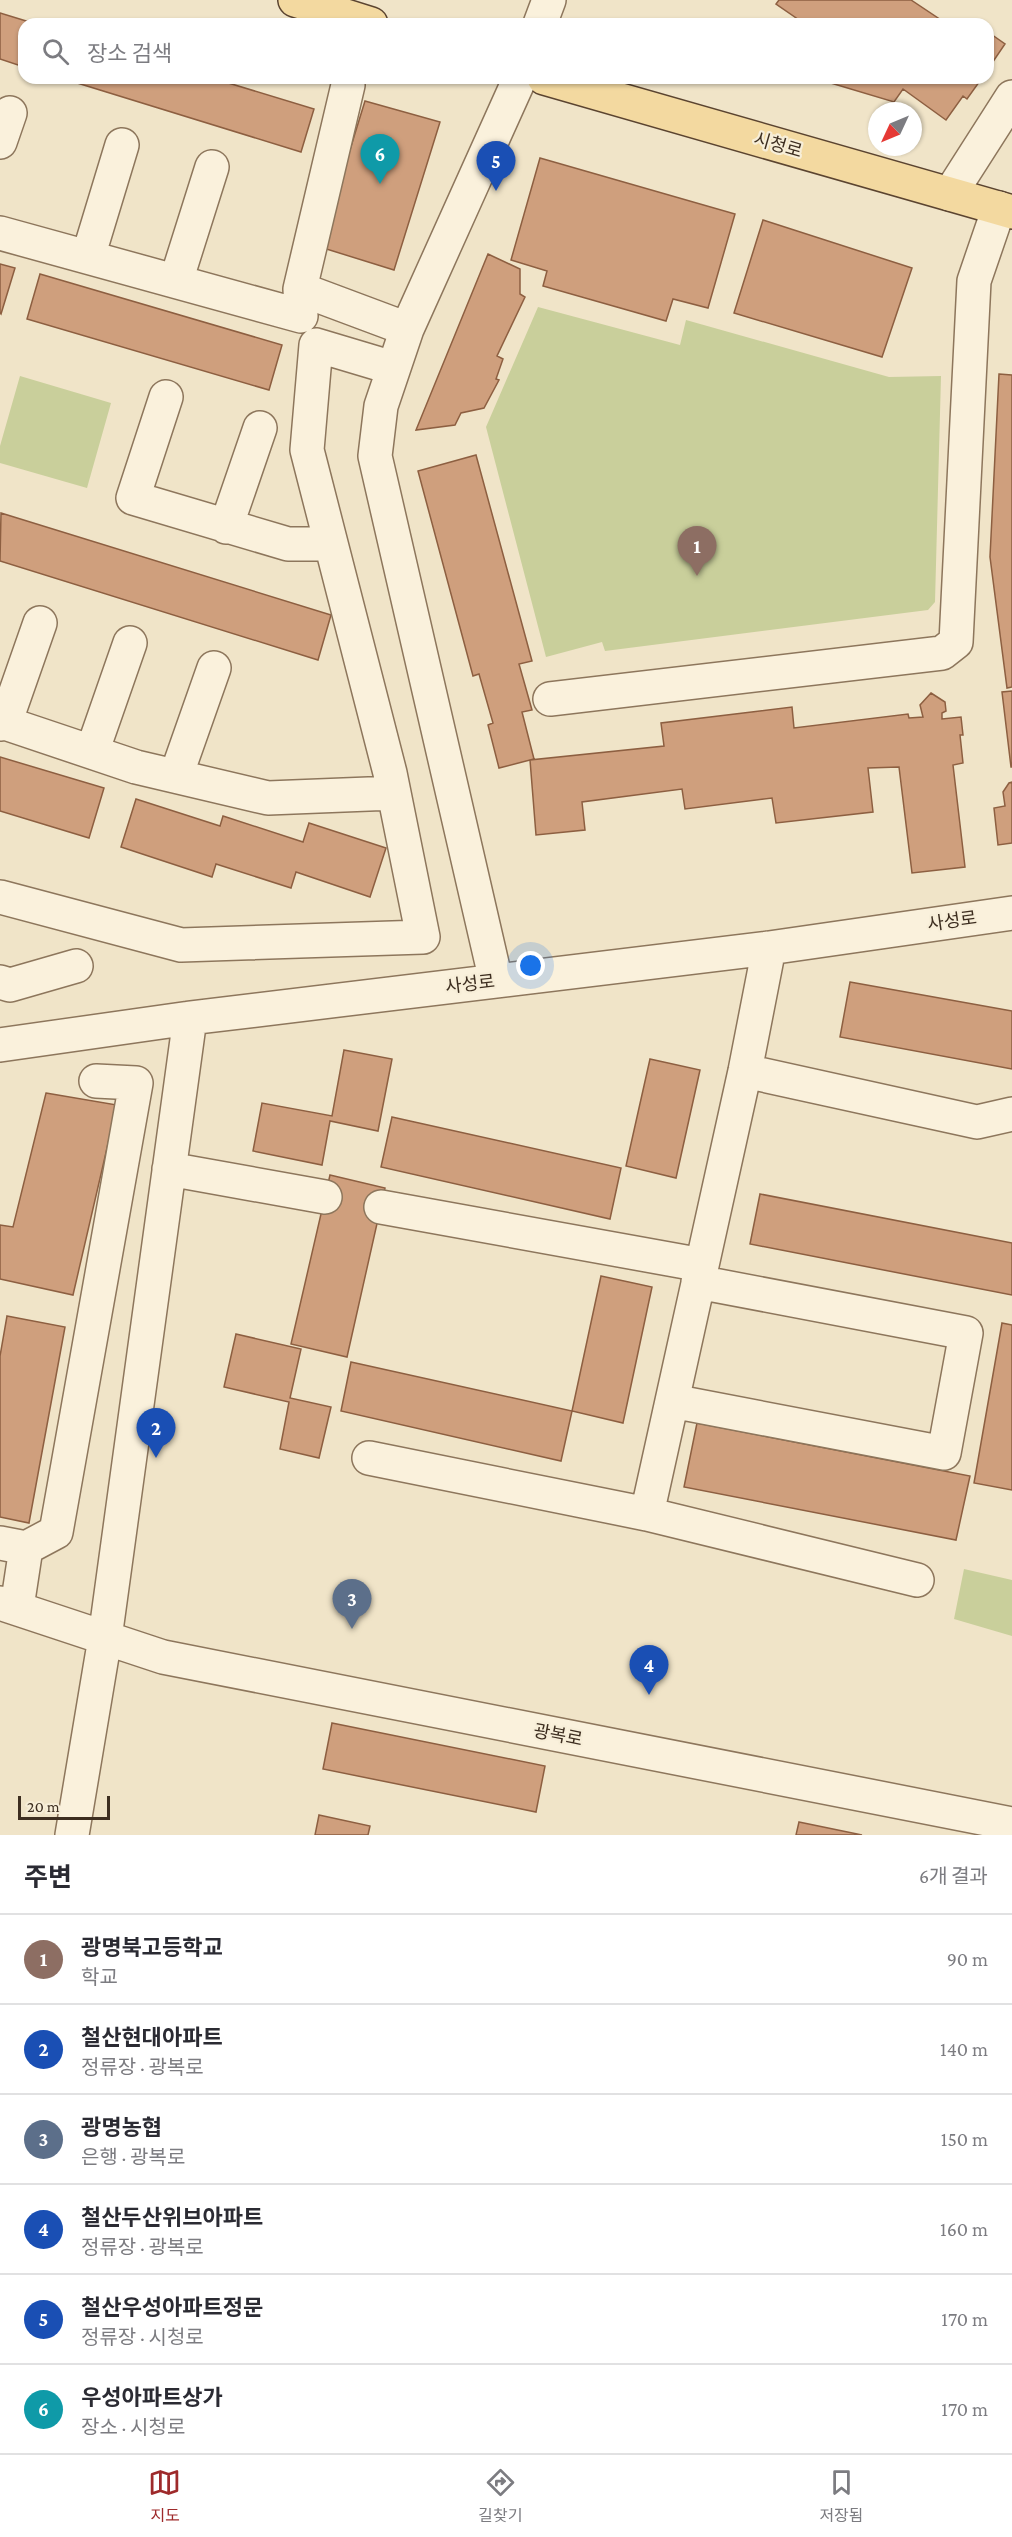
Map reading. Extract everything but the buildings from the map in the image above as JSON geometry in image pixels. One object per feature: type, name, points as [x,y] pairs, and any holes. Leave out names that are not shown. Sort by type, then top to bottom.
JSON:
[{"type":"main road","points":[[295,0],[352,18]]},
{"type":"main road","name":"시청로","points":[[565,84],[1005,210]]},
{"type":"street","points":[[542,18],[549,0]]},
{"type":"street","points":[[496,981],[375,456],[381,406],[407,329],[517,84]]},
{"type":"street","points":[[0,897],[181,945],[423,937],[394,793],[307,450],[316,345],[301,303],[348,85]]},
{"type":"street","points":[[950,194],[1012,97]]},
{"type":"street","points":[[88,257],[122,145]]},
{"type":"street","points":[[176,281],[212,167]]},
{"type":"street","points":[[550,699],[942,653],[956,642],[974,281],[1005,210]]},
{"type":"street","points":[[0,233],[176,281],[301,303],[407,329]]},
{"type":"street","points":[[316,345],[393,368]]},
{"type":"street","points":[[166,397],[132,498],[288,544],[331,544]]},
{"type":"street","points":[[226,527],[260,428]]},
{"type":"street","points":[[40,622],[3,723],[136,767],[268,798],[394,793]]},
{"type":"street","points":[[92,752],[130,643]]},
{"type":"street","points":[[176,776],[214,668]]},
{"type":"street","name":"사성로","points":[[0,1045],[190,1018],[769,948],[1012,913]]},
{"type":"street","points":[[647,1514],[745,1071],[769,948]]},
{"type":"street","points":[[0,982],[10,985],[76,966]]},
{"type":"street","points":[[72,1835],[105,1638],[190,1018]]},
{"type":"street","points":[[745,1071],[977,1122],[1012,1114]]},
{"type":"street","points":[[8,1605],[13,1546],[56,1532],[136,1083],[96,1081]]},
{"type":"street","points":[[169,1169],[325,1197]]},
{"type":"street","points":[[381,1207],[700,1273],[966,1333],[944,1453],[672,1401]]},
{"type":"street","points":[[369,1458],[647,1514],[917,1580]]},
{"type":"street","name":"광복로","points":[[8,1605],[163,1657],[1012,1824]]},
{"type":"green space","points":[[538,307],[680,345],[686,320],[889,377],[941,376],[935,602],[928,610],[605,651],[602,642],[546,657],[486,427]]},
{"type":"green space","points":[[20,376],[111,403],[87,488],[0,463],[0,446]]},
{"type":"green space","points":[[964,1569],[1012,1580],[1012,1636],[954,1619]]},
{"type":"place","name":"우성아파트상가","points":[[380,184]]},
{"type":"place","name":"철산우성아파트정문","points":[[496,191]]},
{"type":"place","name":"광명북고등학교","points":[[697,576]]},
{"type":"place","name":"철산현대아파트","points":[[156,1458]]},
{"type":"place","name":"광명농협","points":[[352,1629]]},
{"type":"place","name":"철산두산위브아파트","points":[[649,1695]]}]
